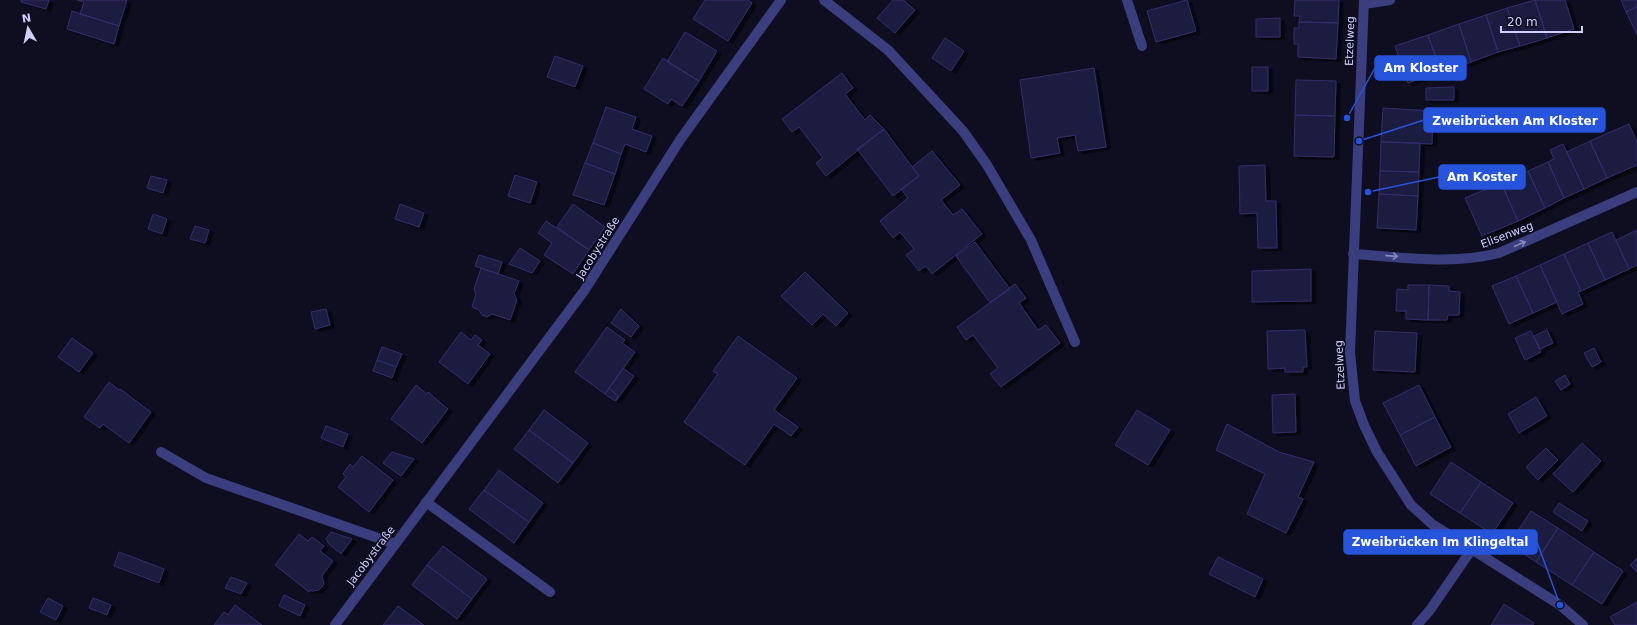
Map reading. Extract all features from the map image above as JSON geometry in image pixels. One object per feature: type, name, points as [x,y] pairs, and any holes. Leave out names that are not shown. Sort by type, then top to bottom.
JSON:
[{"type":"street","name":"Jacobystraße","points":[[335,625],[584,291],[680,140],[781,0]]},
{"type":"street","points":[[824,0],[888,50],[963,131],[988,165],[1031,240],[1075,342]]},
{"type":"street","points":[[1127,0],[1142,46]]},
{"type":"street","points":[[1364,2],[1390,0]]},
{"type":"street","name":"Etzelweg","points":[[1364,2],[1353,254],[1350,365],[1355,401],[1364,425],[1377,452],[1411,505],[1432,524],[1560,605],[1582,625]]},
{"type":"street","name":"Elisenweg","points":[[1353,254],[1459,260],[1477,259],[1499,253],[1637,192]]},
{"type":"street","points":[[161,452],[206,478],[395,544]]},
{"type":"street","points":[[426,502],[550,592]]},
{"type":"street","points":[[1417,625],[1430,610],[1472,549]]},
{"type":"building","points":[[21,0],[49,0],[46,9],[21,2]]},
{"type":"building","points":[[77,0],[127,0],[119,26],[80,14],[84,2]]},
{"type":"building","points":[[705,0],[748,0],[752,3],[728,41],[693,19]]},
{"type":"building","points":[[893,0],[903,0],[915,10],[895,33],[877,18]]},
{"type":"building","points":[[1187,0],[1196,31],[1156,42],[1147,11]]},
{"type":"building","points":[[1295,0],[1339,0],[1338,23],[1299,22],[1300,16],[1294,16]]},
{"type":"building","points":[[1535,0],[1565,0],[1574,29],[1547,38]]},
{"type":"building","points":[[1535,0],[1547,38],[1520,46],[1507,8]]},
{"type":"building","points":[[1621,0],[1637,0],[1637,7],[1626,12]]},
{"type":"building","points":[[1637,7],[1637,35],[1626,12]]},
{"type":"building","points":[[1507,8],[1520,46],[1498,52],[1486,15]]},
{"type":"building","points":[[72,11],[119,26],[114,44],[67,29]]},
{"type":"building","points":[[1486,15],[1498,52],[1471,62],[1459,24]]},
{"type":"building","points":[[1280,18],[1280,37],[1256,37],[1256,19]]},
{"type":"building","points":[[1299,22],[1338,23],[1336,59],[1298,57],[1298,44],[1294,44],[1294,28],[1299,28]]},
{"type":"building","points":[[1459,24],[1471,62],[1441,72],[1428,35]]},
{"type":"building","points":[[685,32],[717,51],[699,81],[667,62]]},
{"type":"building","points":[[1428,35],[1441,72],[1408,83],[1395,46]]},
{"type":"building","points":[[945,38],[964,51],[951,71],[932,58]]},
{"type":"building","points":[[555,56],[583,66],[575,87],[547,77]]},
{"type":"building","points":[[663,58],[699,81],[682,106],[671,99],[668,104],[644,89]]},
{"type":"building","points":[[1252,67],[1268,67],[1268,91],[1252,91]]},
{"type":"building","points":[[1094,68],[1106,147],[1078,151],[1075,135],[1057,138],[1060,153],[1031,158],[1020,80]]},
{"type":"building","points":[[842,73],[853,88],[845,94],[865,120],[870,115],[884,129],[826,176],[816,163],[823,158],[799,127],[792,132],[782,119]]},
{"type":"building","points":[[1296,80],[1336,81],[1335,116],[1295,115]]},
{"type":"building","points":[[1454,87],[1454,100],[1426,100],[1426,88]]},
{"type":"building","points":[[606,107],[636,117],[632,129],[652,136],[646,152],[625,144],[621,154],[593,143]]},
{"type":"building","points":[[1383,108],[1433,111],[1432,144],[1381,142]]},
{"type":"building","points":[[1295,115],[1335,116],[1334,157],[1294,156]]},
{"type":"building","points":[[1629,124],[1637,142],[1637,165],[1607,178],[1590,141]]},
{"type":"building","points":[[884,129],[919,176],[893,196],[857,149]]},
{"type":"building","points":[[1590,141],[1607,178],[1584,189],[1567,152]]},
{"type":"building","points":[[1381,142],[1420,143],[1419,172],[1380,171]]},
{"type":"building","points":[[593,143],[621,154],[615,174],[585,163]]},
{"type":"building","points":[[1563,144],[1584,189],[1564,198],[1548,162],[1554,159],[1550,150]]},
{"type":"building","points":[[932,151],[960,185],[941,200],[953,215],[962,209],[982,234],[932,274],[926,266],[919,271],[906,255],[914,249],[900,232],[893,238],[880,221],[908,198],[901,189],[919,176],[912,167]]},
{"type":"building","points":[[1548,162],[1564,198],[1545,208],[1528,171]]},
{"type":"building","points":[[585,163],[615,174],[604,205],[573,195]]},
{"type":"building","points":[[1265,165],[1266,201],[1276,201],[1277,248],[1258,248],[1257,213],[1240,214],[1239,166]]},
{"type":"building","points":[[1380,171],[1419,172],[1418,196],[1379,194]]},
{"type":"building","points":[[1528,171],[1545,208],[1518,221],[1501,183]]},
{"type":"building","points":[[515,175],[537,182],[530,203],[508,196]]},
{"type":"building","points":[[151,176],[167,180],[163,193],[147,188]]},
{"type":"building","points":[[1501,183],[1518,221],[1482,236],[1465,198]]},
{"type":"building","points":[[1379,194],[1418,196],[1416,230],[1377,228]]},
{"type":"building","points":[[400,204],[424,213],[419,227],[395,219]]},
{"type":"building","points":[[573,204],[605,227],[589,250],[557,227]]},
{"type":"building","points":[[153,214],[167,219],[162,234],[148,229]]},
{"type":"building","points":[[546,221],[589,250],[573,274],[544,255],[552,243],[538,233]]},
{"type":"building","points":[[195,226],[209,230],[205,243],[190,239]]},
{"type":"building","points":[[1637,230],[1637,265],[1629,269],[1616,240]]},
{"type":"building","points":[[1612,232],[1629,269],[1605,280],[1588,243]]},
{"type":"building","points":[[975,242],[1010,289],[990,303],[956,256]]},
{"type":"building","points":[[1588,243],[1605,280],[1581,291],[1564,254]]},
{"type":"building","points":[[520,248],[540,261],[532,273],[509,264]]},
{"type":"building","points":[[1564,254],[1581,291],[1578,292],[1583,304],[1562,314],[1540,265]]},
{"type":"building","points":[[479,255],[502,262],[498,274],[475,266]]},
{"type":"building","points":[[1540,265],[1557,302],[1533,313],[1516,276]]},
{"type":"building","points":[[481,268],[519,281],[514,294],[517,300],[510,320],[492,314],[487,317],[482,315],[479,310],[472,307],[476,294],[474,289]]},
{"type":"building","points":[[1311,269],[1311,301],[1252,302],[1252,271]]},
{"type":"building","points":[[805,272],[848,313],[836,326],[823,314],[812,325],[781,296]]},
{"type":"building","points":[[1516,276],[1533,313],[1509,324],[1492,286]]},
{"type":"building","points":[[1015,284],[1026,298],[1019,303],[1038,330],[1046,325],[1060,343],[1001,387],[990,374],[998,368],[973,335],[966,340],[957,327]]},
{"type":"building","points":[[1408,285],[1429,285],[1428,320],[1406,319],[1406,311],[1396,311],[1397,289],[1408,290]]},
{"type":"building","points":[[1429,285],[1449,286],[1449,291],[1460,292],[1459,315],[1448,315],[1447,320],[1428,320]]},
{"type":"building","points":[[326,309],[330,325],[315,329],[311,312]]},
{"type":"building","points":[[621,309],[639,326],[631,337],[611,323]]},
{"type":"building","points":[[607,327],[625,340],[622,343],[635,352],[605,394],[575,372]]},
{"type":"building","points":[[1305,330],[1307,367],[1303,367],[1303,372],[1285,372],[1285,368],[1268,369],[1267,331]]},
{"type":"building","points":[[1547,330],[1553,343],[1540,349],[1534,336]]},
{"type":"building","points":[[1375,331],[1417,333],[1415,372],[1373,370]]},
{"type":"building","points":[[1531,331],[1541,352],[1525,360],[1515,338]]},
{"type":"building","points":[[461,332],[471,340],[475,335],[482,340],[478,345],[490,354],[468,384],[439,362]]},
{"type":"building","points":[[738,336],[797,378],[774,410],[798,427],[791,436],[774,424],[745,465],[684,422],[718,374],[713,371]]},
{"type":"building","points":[[72,338],[93,353],[79,372],[58,357]]},
{"type":"building","points":[[382,347],[402,354],[396,367],[377,360]]},
{"type":"building","points":[[1594,348],[1601,362],[1592,367],[1584,353]]},
{"type":"building","points":[[377,360],[396,367],[392,378],[373,371]]},
{"type":"building","points":[[623,368],[634,376],[616,401],[618,396],[609,388]]},
{"type":"building","points":[[1565,375],[1570,384],[1561,390],[1555,381]]},
{"type":"building","points":[[109,382],[151,412],[129,443],[103,424],[100,428],[84,417]]},
{"type":"building","points":[[416,385],[427,394],[428,392],[448,409],[422,443],[391,419]]},
{"type":"building","points":[[1419,385],[1435,417],[1400,435],[1383,403]]},
{"type":"building","points":[[609,388],[618,396],[615,401],[605,394]]},
{"type":"building","points":[[1295,394],[1296,432],[1273,433],[1272,395]]},
{"type":"building","points":[[1536,397],[1547,416],[1519,433],[1508,414]]},
{"type":"building","points":[[544,410],[588,443],[573,463],[529,430]]},
{"type":"building","points":[[1137,410],[1170,430],[1148,465],[1115,445]]},
{"type":"building","points":[[1435,417],[1451,447],[1416,466],[1400,435]]},
{"type":"building","points":[[1227,424],[1279,452],[1314,462],[1298,497],[1303,499],[1286,533],[1247,514],[1265,474],[1216,450]]},
{"type":"building","points":[[326,426],[348,434],[343,447],[321,438]]},
{"type":"building","points":[[529,430],[573,463],[558,483],[514,449]]},
{"type":"building","points":[[1582,443],[1601,461],[1573,492],[1553,474]]},
{"type":"building","points":[[1546,448],[1558,460],[1538,480],[1526,467]]},
{"type":"building","points":[[392,452],[414,459],[401,476],[383,463]]},
{"type":"building","points":[[362,456],[393,480],[369,512],[338,487],[346,477],[343,474],[350,464],[353,467]]},
{"type":"building","points":[[1451,462],[1481,482],[1460,513],[1430,494]]},
{"type":"building","points":[[499,470],[543,503],[529,522],[484,490]]},
{"type":"building","points":[[1481,482],[1513,503],[1492,534],[1460,513]]},
{"type":"building","points":[[484,490],[529,522],[514,543],[469,509]]},
{"type":"building","points":[[1559,503],[1588,521],[1582,531],[1553,512]]},
{"type":"building","points":[[1531,511],[1558,528],[1536,562],[1509,544]]},
{"type":"building","points":[[1558,528],[1594,552],[1572,585],[1536,562]]},
{"type":"building","points":[[331,532],[352,539],[341,554],[329,544],[326,539]]},
{"type":"building","points":[[299,534],[308,541],[312,537],[324,546],[320,551],[333,561],[322,576],[324,584],[319,590],[310,590],[309,592],[275,565]]},
{"type":"building","points":[[443,546],[487,579],[472,599],[427,565]]},
{"type":"building","points":[[119,552],[164,569],[159,583],[114,566]]},
{"type":"building","points":[[1594,552],[1623,571],[1602,604],[1572,585]]},
{"type":"building","points":[[1218,557],[1263,579],[1255,597],[1209,574]]},
{"type":"building","points":[[1637,558],[1637,572],[1630,565]]},
{"type":"building","points":[[427,565],[472,599],[457,619],[412,585]]},
{"type":"building","points":[[231,577],[247,583],[241,594],[225,588]]},
{"type":"building","points":[[284,595],[305,605],[300,616],[279,606]]},
{"type":"building","points":[[48,598],[63,606],[56,620],[40,612]]},
{"type":"building","points":[[93,598],[111,605],[107,615],[89,608]]},
{"type":"building","points":[[1637,602],[1637,625],[1615,625],[1610,617]]},
{"type":"building","points":[[1504,604],[1534,623],[1533,625],[1491,625]]},
{"type":"building","points":[[235,605],[262,625],[214,625],[224,612],[228,615]]},
{"type":"building","points":[[398,606],[424,625],[383,625]]},
{"type":"place","name":"Am Kloster","points":[[1347,118]]},
{"type":"place","name":"Zweibrücken Am Kloster","points":[[1359,141]]},
{"type":"place","name":"Am Koster","points":[[1368,192]]},
{"type":"place","name":"Zweibrücken Im Klingeltal","points":[[1560,605]]}]
